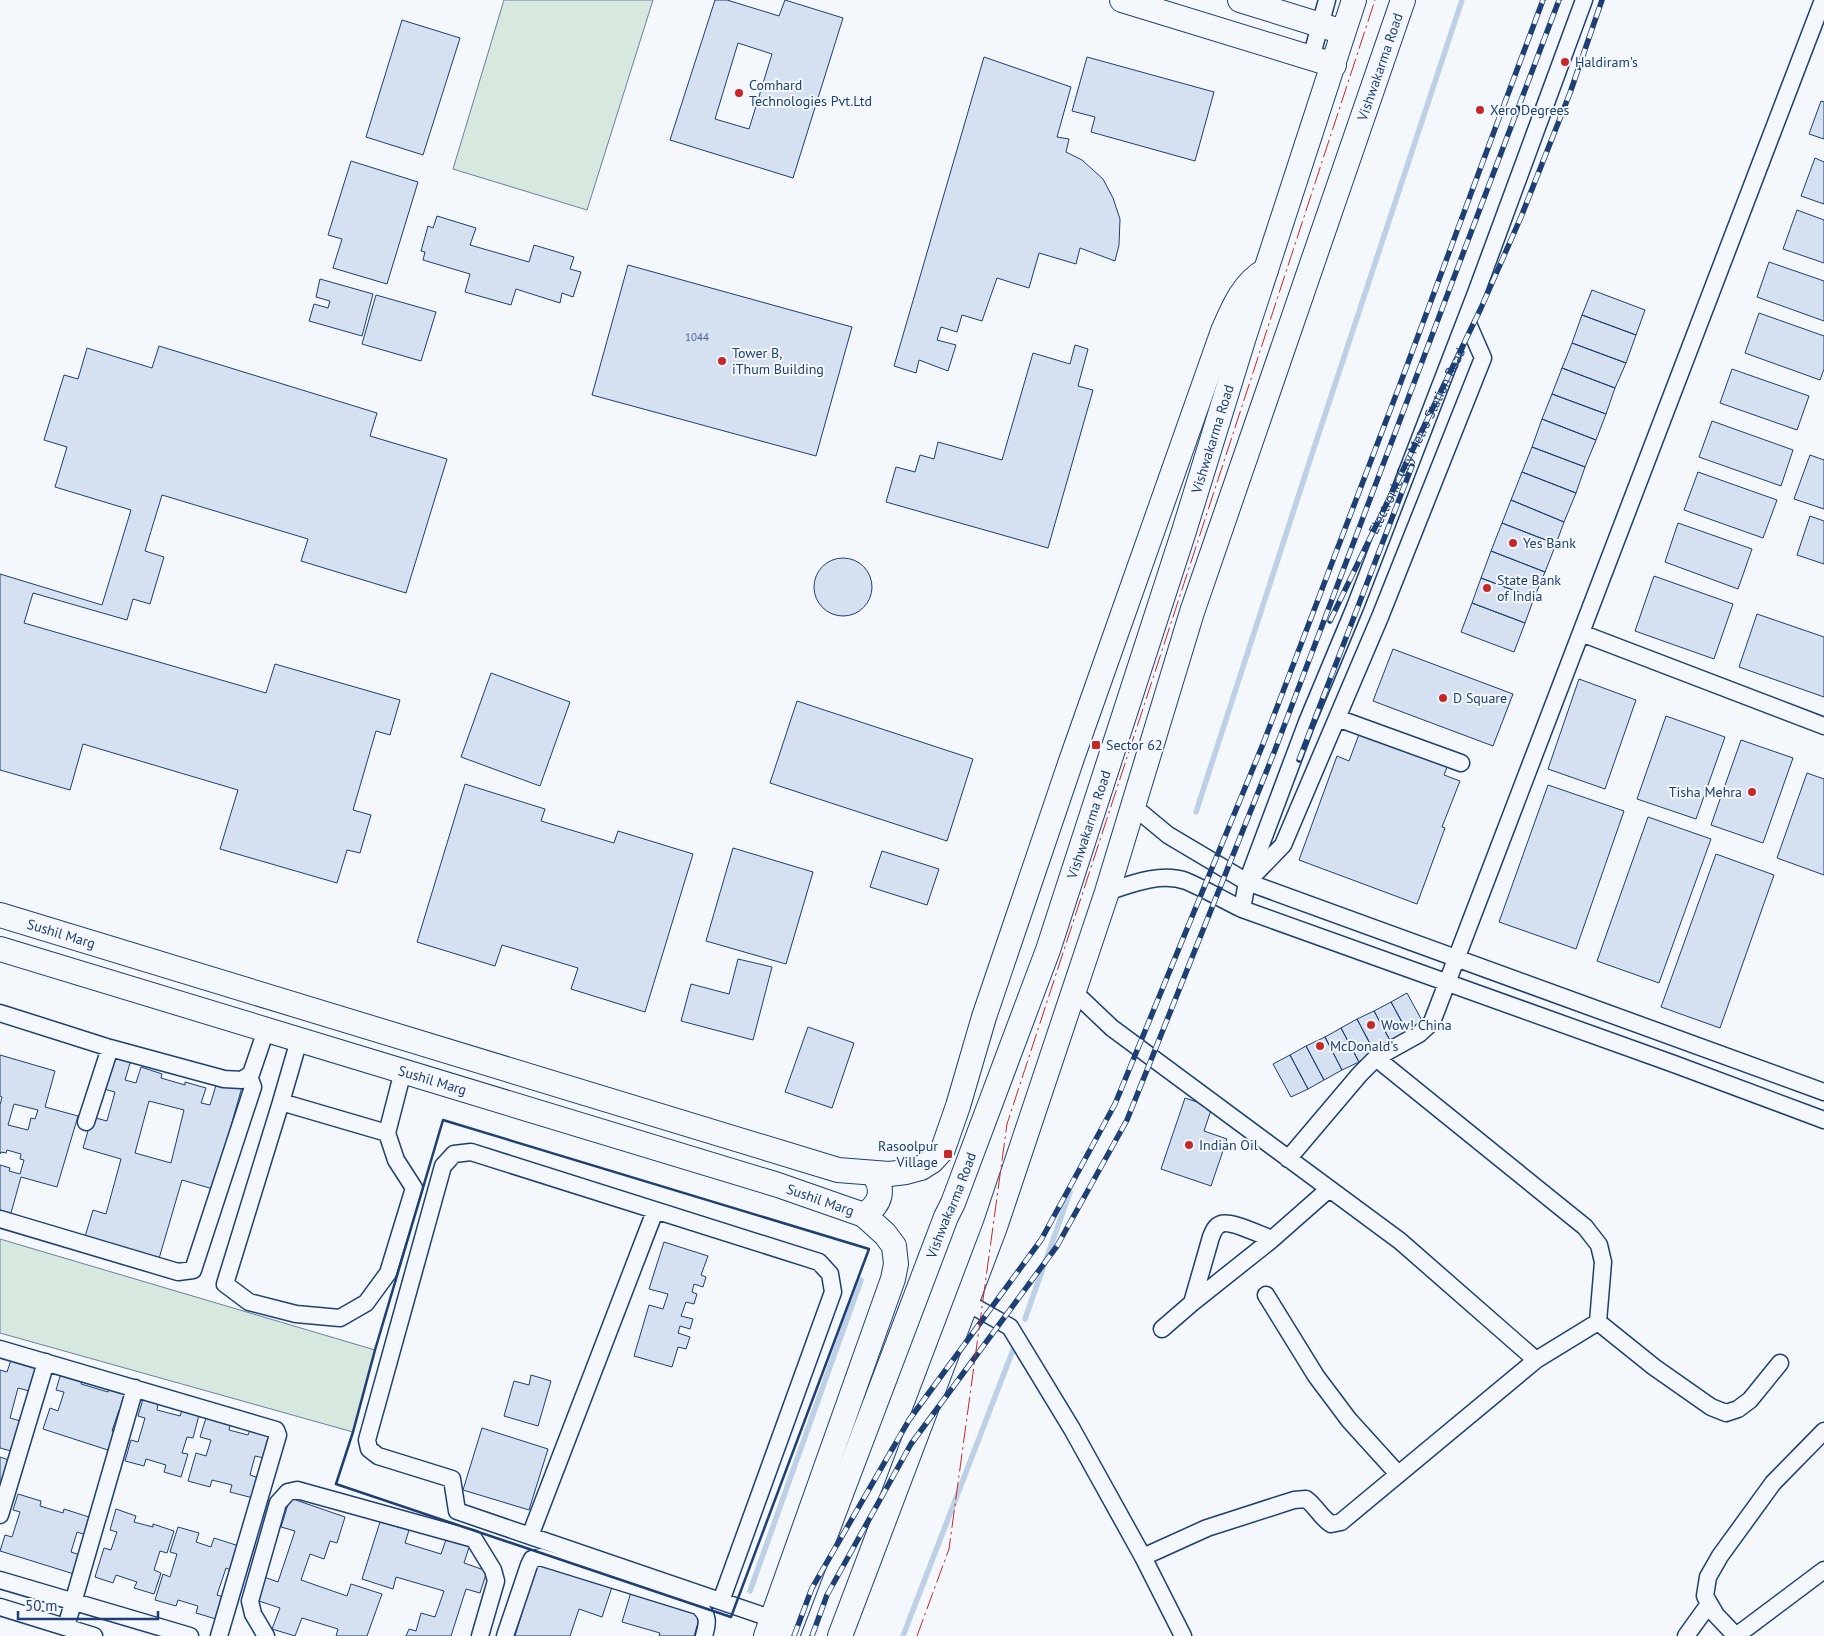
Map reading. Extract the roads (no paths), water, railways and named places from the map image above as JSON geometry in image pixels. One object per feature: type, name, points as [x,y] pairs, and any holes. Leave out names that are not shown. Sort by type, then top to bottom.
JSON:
[{"type":"street","points":[[1122,0],[1334,65]]},
{"type":"street","points":[[1240,0],[1343,32]]},
{"type":"street","points":[[1311,58],[1327,0]]},
{"type":"street","name":"Vishwakarma Road","points":[[829,1494],[953,1202],[1041,968],[1162,601],[1266,270],[1354,0]]},
{"type":"street","name":"Vishwakarma Road","points":[[840,1636],[995,1227],[1107,892],[1192,612],[1378,77],[1402,0]]},
{"type":"street","name":"Electronic City Metro Station Road","points":[[1242,909],[1247,882],[1307,722],[1354,607],[1466,319],[1584,0]]},
{"type":"street","points":[[1288,1158],[1376,1058],[1419,1034],[1432,1022],[1823,0]]},
{"type":"street","points":[[943,1148],[958,1106],[984,1017],[1072,758],[1223,331],[1235,303],[1255,276],[1266,270]]},
{"type":"street","points":[[1247,882],[1283,845],[1383,608],[1483,358],[1466,319]]},
{"type":"street","points":[[1184,531],[1186,549],[1192,554],[1200,556],[1207,554],[1216,542]]},
{"type":"street","points":[[1162,601],[1169,592],[1176,589],[1183,590],[1189,593],[1192,601],[1192,612]]},
{"type":"street","points":[[1581,633],[1824,726]]},
{"type":"street","points":[[1337,718],[1462,763]]},
{"type":"street","points":[[1133,806],[1168,835],[1247,882],[1824,1092]]},
{"type":"street","points":[[1107,892],[1132,883],[1155,878],[1172,878],[1185,881],[1242,909],[1674,1064],[1824,1120]]},
{"type":"street","name":"Sushil Marg","points":[[0,915],[838,1170],[889,1174],[921,1168],[932,1161],[943,1148]]},
{"type":"street","name":"Sushil Marg","points":[[0,949],[778,1185],[864,1216]]},
{"type":"street","points":[[1006,956],[1041,968]]},
{"type":"street","points":[[1073,991],[1112,1028],[1400,1241],[1536,1360]]},
{"type":"street","points":[[0,1013],[110,1048],[224,1079],[242,1080],[252,1074],[266,1030]]},
{"type":"street","points":[[299,1040],[225,1284],[249,1302],[296,1314],[340,1318],[366,1303],[388,1273],[414,1188],[396,1160],[387,1133],[403,1071]]},
{"type":"street","points":[[86,1122],[110,1048]]},
{"type":"street","points":[[1376,1058],[1585,1227],[1599,1245],[1603,1262],[1598,1322]]},
{"type":"street","points":[[0,1219],[178,1272],[193,1270],[253,1087],[249,1076]]},
{"type":"street","points":[[281,1102],[387,1133]]},
{"type":"street","points":[[943,1148],[958,1142],[981,1128]]},
{"type":"street","points":[[721,1601],[833,1292],[830,1274],[819,1262],[471,1152],[454,1154],[443,1166],[367,1440],[369,1449],[378,1456],[452,1479],[457,1511],[721,1601],[775,1630],[829,1494],[893,1279],[896,1264],[894,1246],[885,1234],[864,1216],[872,1210],[880,1194],[879,1182],[873,1173]]},
{"type":"street","points":[[1162,1329],[1272,1239],[1329,1189]]},
{"type":"street","points":[[530,1536],[655,1211]]},
{"type":"street","points":[[1192,1303],[1211,1237],[1215,1229],[1221,1224],[1229,1223],[1272,1239]]},
{"type":"street","points":[[1266,1295],[1316,1376],[1350,1420],[1398,1474]]},
{"type":"street","points":[[966,1302],[1010,1327],[1072,1429],[1143,1557],[1183,1636]]},
{"type":"street","points":[[1143,1557],[1207,1528],[1294,1500],[1306,1499],[1314,1505],[1323,1519],[1331,1524],[1341,1522],[1536,1360],[1598,1322]]},
{"type":"street","points":[[1598,1322],[1654,1367],[1711,1407],[1726,1413],[1738,1410],[1750,1400],[1780,1364]]},
{"type":"street","points":[[0,1349],[276,1430],[278,1435],[218,1636]]},
{"type":"street","points":[[0,1515],[46,1362]]},
{"type":"street","points":[[66,1627],[135,1388]]},
{"type":"street","points":[[1824,1431],[1773,1483],[1720,1556],[1708,1577],[1705,1596],[1716,1614],[1736,1636],[1824,1570]]},
{"type":"street","points":[[266,1636],[253,1614],[250,1601],[278,1503],[288,1492],[297,1490],[474,1539],[493,1570],[496,1581],[480,1636]]},
{"type":"street","points":[[505,1636],[529,1565],[532,1559],[540,1557],[698,1606],[707,1617],[704,1636]]},
{"type":"street","points":[[0,1580],[190,1636]]},
{"type":"street","points":[[1686,1636],[1710,1604]]},
{"type":"street","points":[[0,1607],[94,1636]]},
{"type":"waterway","points":[[1196,812],[1462,0]]},
{"type":"waterway","points":[[1025,1319],[1070,1192]]},
{"type":"waterway","points":[[750,1591],[861,1280]]},
{"type":"waterway","points":[[903,1636],[1013,1350]]},
{"type":"railway","points":[[794,1636],[812,1588],[909,1420],[1041,1240],[1115,1104],[1263,744],[1399,387],[1543,0]]},
{"type":"railway","points":[[812,1636],[827,1595],[911,1444],[1057,1246],[1127,1120],[1275,750],[1559,0]]},
{"type":"railway","points":[[1330,621],[1481,308],[1521,217],[1570,93],[1602,0]]},
{"type":"railway","points":[[1299,760],[1412,466]]},
{"type":"place","name":"Haldiram's","points":[[1565,62]]},
{"type":"place","name":"Comhard Technologies Pvt.Ltd","points":[[739,93]]},
{"type":"place","name":"Xero Degrees","points":[[1480,110]]},
{"type":"place","name":"Tower B, iThum Building","points":[[722,361]]},
{"type":"place","name":"Yes Bank","points":[[1513,543]]},
{"type":"place","name":"State Bank of India","points":[[1487,588]]},
{"type":"place","name":"D Square","points":[[1443,698]]},
{"type":"place","name":"Sector 62","points":[[1096,745]]},
{"type":"place","name":"Tisha Mehra","points":[[1752,792]]},
{"type":"place","name":"Wow! China","points":[[1371,1025]]},
{"type":"place","name":"McDonald's","points":[[1320,1046]]},
{"type":"place","name":"Indian Oil","points":[[1189,1145]]},
{"type":"place","name":"Rasoolpur Village","points":[[948,1154]]}]
